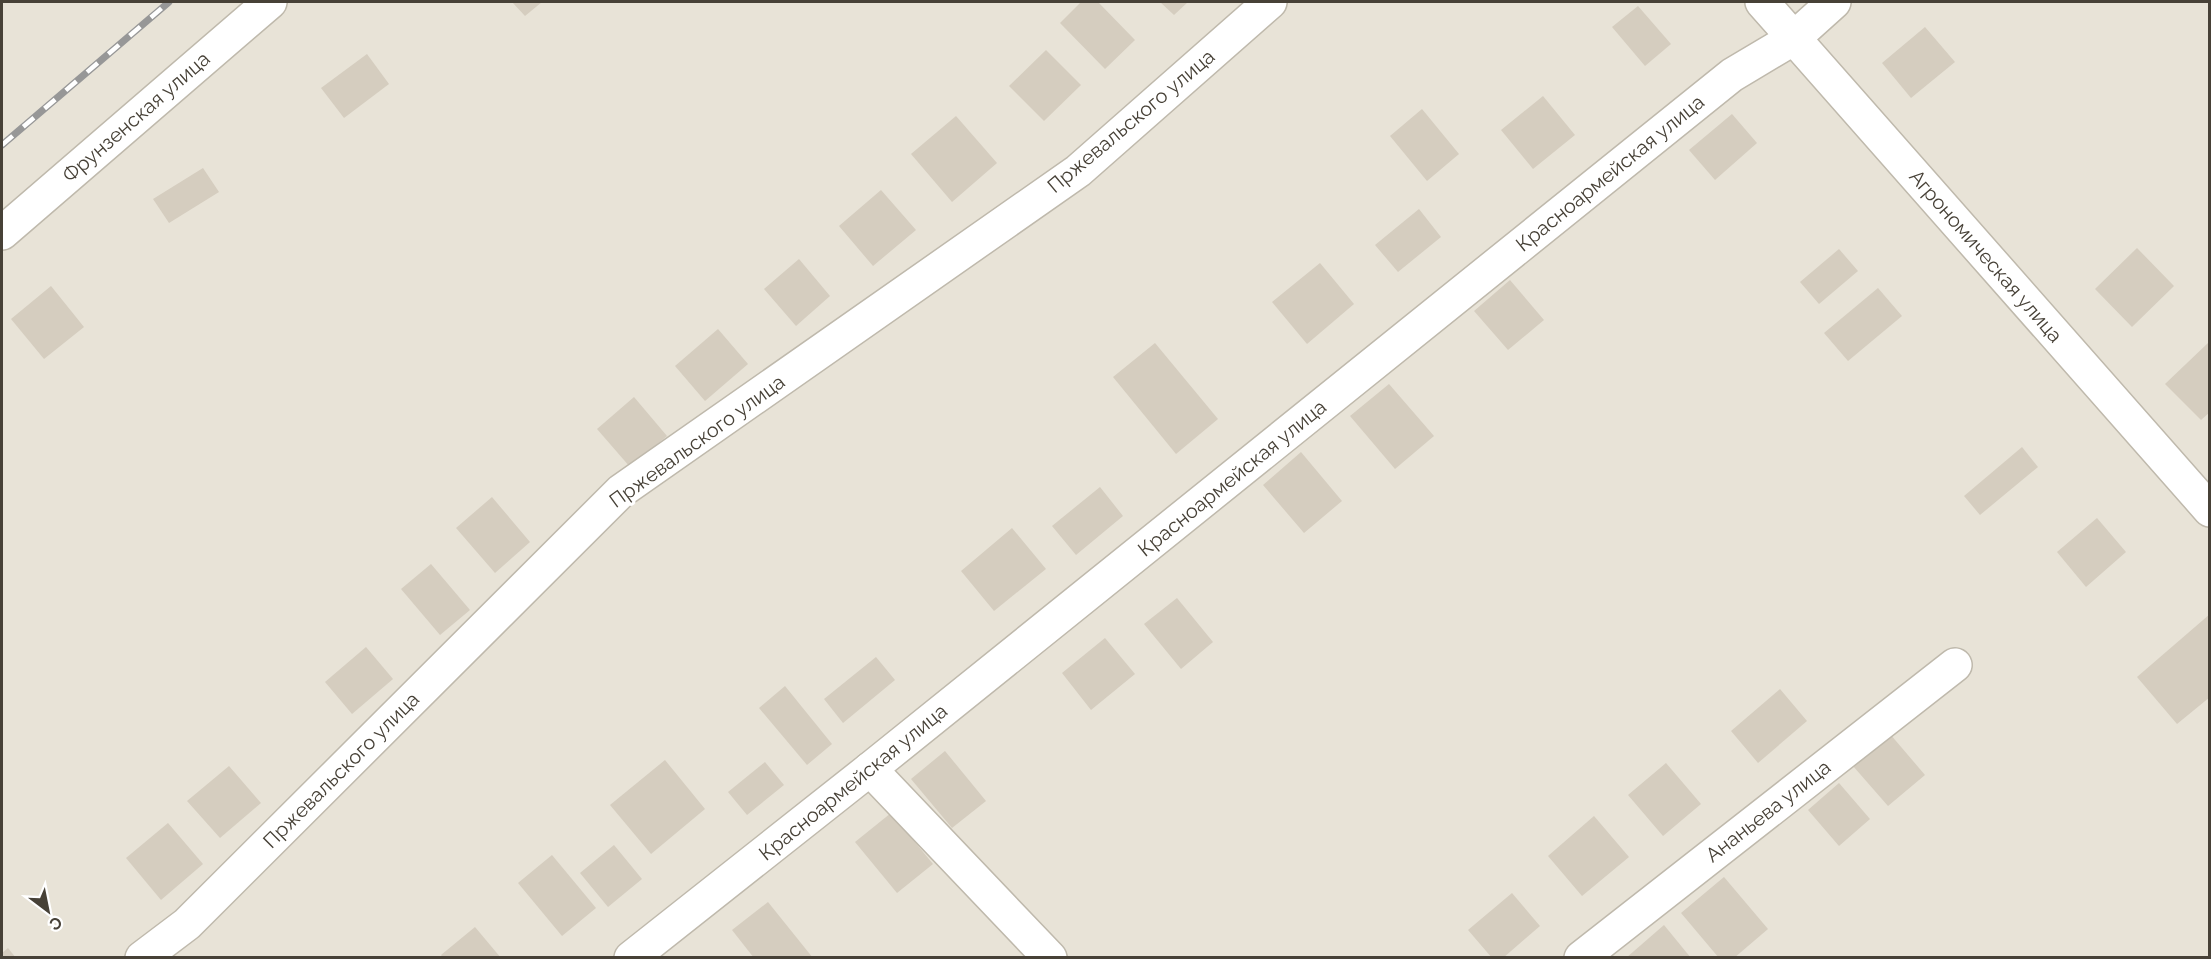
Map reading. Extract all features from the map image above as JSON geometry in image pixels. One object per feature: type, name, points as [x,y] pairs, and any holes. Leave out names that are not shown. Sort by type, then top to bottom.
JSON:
[{"type":"street","name":"Фрунзенская улица","points":[[2,233],[270,2]]},
{"type":"street","name":"Пржевальского улица","points":[[142,957],[187,924],[621,491],[1078,171],[1270,2]]},
{"type":"street","name":"Агрономическая улица","points":[[1762,2],[2210,510]]},
{"type":"street","name":"Красноармейская улица","points":[[631,957],[870,769],[1732,75],[1794,38],[1834,2]]},
{"type":"street","name":"Ананьева улица","points":[[1581,957],[1955,665]]},
{"type":"street","points":[[870,769],[1050,957]]},
{"type":"shaded area","points":[[2,2],[2209,2],[2209,957],[2,957]]},
{"type":"building","points":[[512,2],[542,2],[525,16]]},
{"type":"building","points":[[1081,2],[1098,2],[1135,40],[1105,69],[1060,23]]},
{"type":"building","points":[[1160,2],[1188,2],[1174,15]]},
{"type":"building","points":[[1638,6],[1671,44],[1645,66],[1612,27]]},
{"type":"building","points":[[1925,27],[1955,62],[1911,98],[1882,63]]},
{"type":"building","points":[[1046,50],[1081,85],[1044,121],[1009,86]]},
{"type":"building","points":[[367,54],[389,84],[344,118],[321,88]]},
{"type":"building","points":[[1543,96],[1575,135],[1533,169],[1501,130]]},
{"type":"building","points":[[1422,109],[1459,154],[1427,181],[1390,136]]},
{"type":"building","points":[[1732,114],[1757,143],[1715,180],[1689,150]]},
{"type":"building","points":[[956,116],[997,163],[952,202],[911,154]]},
{"type":"building","points":[[203,168],[219,192],[169,223],[153,199]]},
{"type":"building","points":[[881,190],[916,230],[873,266],[839,226]]},
{"type":"building","points":[[1419,209],[1441,237],[1398,272],[1375,245]]},
{"type":"building","points":[[2137,248],[2174,286],[2132,327],[2095,289]]},
{"type":"building","points":[[1839,249],[1858,271],[1819,304],[1800,282]]},
{"type":"building","points":[[799,259],[830,296],[796,326],[764,289]]},
{"type":"building","points":[[1320,263],[1354,304],[1307,344],[1272,302]]},
{"type":"building","points":[[1510,280],[1544,320],[1508,350],[1474,311]]},
{"type":"building","points":[[51,286],[84,327],[44,359],[11,319]]},
{"type":"building","points":[[1878,288],[1902,316],[1848,361],[1824,333]]},
{"type":"building","points":[[718,329],[748,364],[705,401],[675,366]]},
{"type":"building","points":[[1155,343],[1218,419],[1176,454],[1113,377]]},
{"type":"building","points":[[2208,343],[2210,412],[2201,420],[2165,384]]},
{"type":"building","points":[[1389,384],[1434,436],[1395,469],[1350,416]]},
{"type":"building","points":[[634,397],[667,436],[630,467],[597,429]]},
{"type":"building","points":[[2022,447],[2038,467],[1980,515],[1964,496]]},
{"type":"building","points":[[1301,452],[1342,501],[1304,533],[1263,485]]},
{"type":"building","points":[[1100,487],[1123,516],[1076,555],[1052,526]]},
{"type":"building","points":[[492,497],[530,542],[495,573],[456,528]]},
{"type":"building","points":[[2097,518],[2126,552],[2086,587],[2057,552]]},
{"type":"building","points":[[1012,528],[1046,569],[994,611],[961,571]]},
{"type":"building","points":[[431,564],[470,610],[440,635],[401,589]]},
{"type":"building","points":[[1177,598],[1213,642],[1181,669],[1144,624]]},
{"type":"building","points":[[2210,614],[2210,697],[2177,724],[2137,677]]},
{"type":"building","points":[[1105,638],[1135,674],[1091,710],[1062,673]]},
{"type":"building","points":[[366,647],[393,679],[352,714],[325,682]]},
{"type":"building","points":[[876,657],[895,680],[843,723],[824,699]]},
{"type":"building","points":[[785,686],[832,744],[807,765],[759,708]]},
{"type":"building","points":[[1780,689],[1807,721],[1758,763],[1731,731]]},
{"type":"building","points":[[1890,734],[1925,775],[1888,806],[1853,766]]},
{"type":"building","points":[[945,751],[986,801],[952,828],[911,779]]},
{"type":"building","points":[[665,760],[705,809],[651,854],[610,805]]},
{"type":"building","points":[[765,762],[784,785],[747,815],[728,792]]},
{"type":"building","points":[[1666,763],[1701,804],[1663,836],[1628,795]]},
{"type":"building","points":[[229,766],[261,803],[220,838],[187,801]]},
{"type":"building","points":[[1839,783],[1870,819],[1839,846],[1808,810]]},
{"type":"building","points":[[891,813],[933,864],[897,893],[855,842]]},
{"type":"building","points":[[1594,816],[1629,857],[1582,896],[1548,856]]},
{"type":"building","points":[[168,823],[203,864],[161,900],[126,858]]},
{"type":"building","points":[[614,845],[642,879],[608,907],[580,873]]},
{"type":"building","points":[[552,855],[596,908],[562,936],[518,883]]},
{"type":"building","points":[[1724,877],[1768,929],[1734,958],[1719,958],[1681,913]]},
{"type":"building","points":[[1512,893],[1540,926],[1503,958],[1492,958],[1468,930]]},
{"type":"building","points":[[768,902],[813,958],[754,958],[732,930]]},
{"type":"building","points":[[1664,925],[1691,958],[1626,958]]},
{"type":"building","points":[[475,927],[501,958],[443,958],[441,955]]},
{"type":"building","points":[[8,948],[16,958],[2,958],[2,953]]},
{"type":"railway","points":[[2,145],[169,2]]}]
